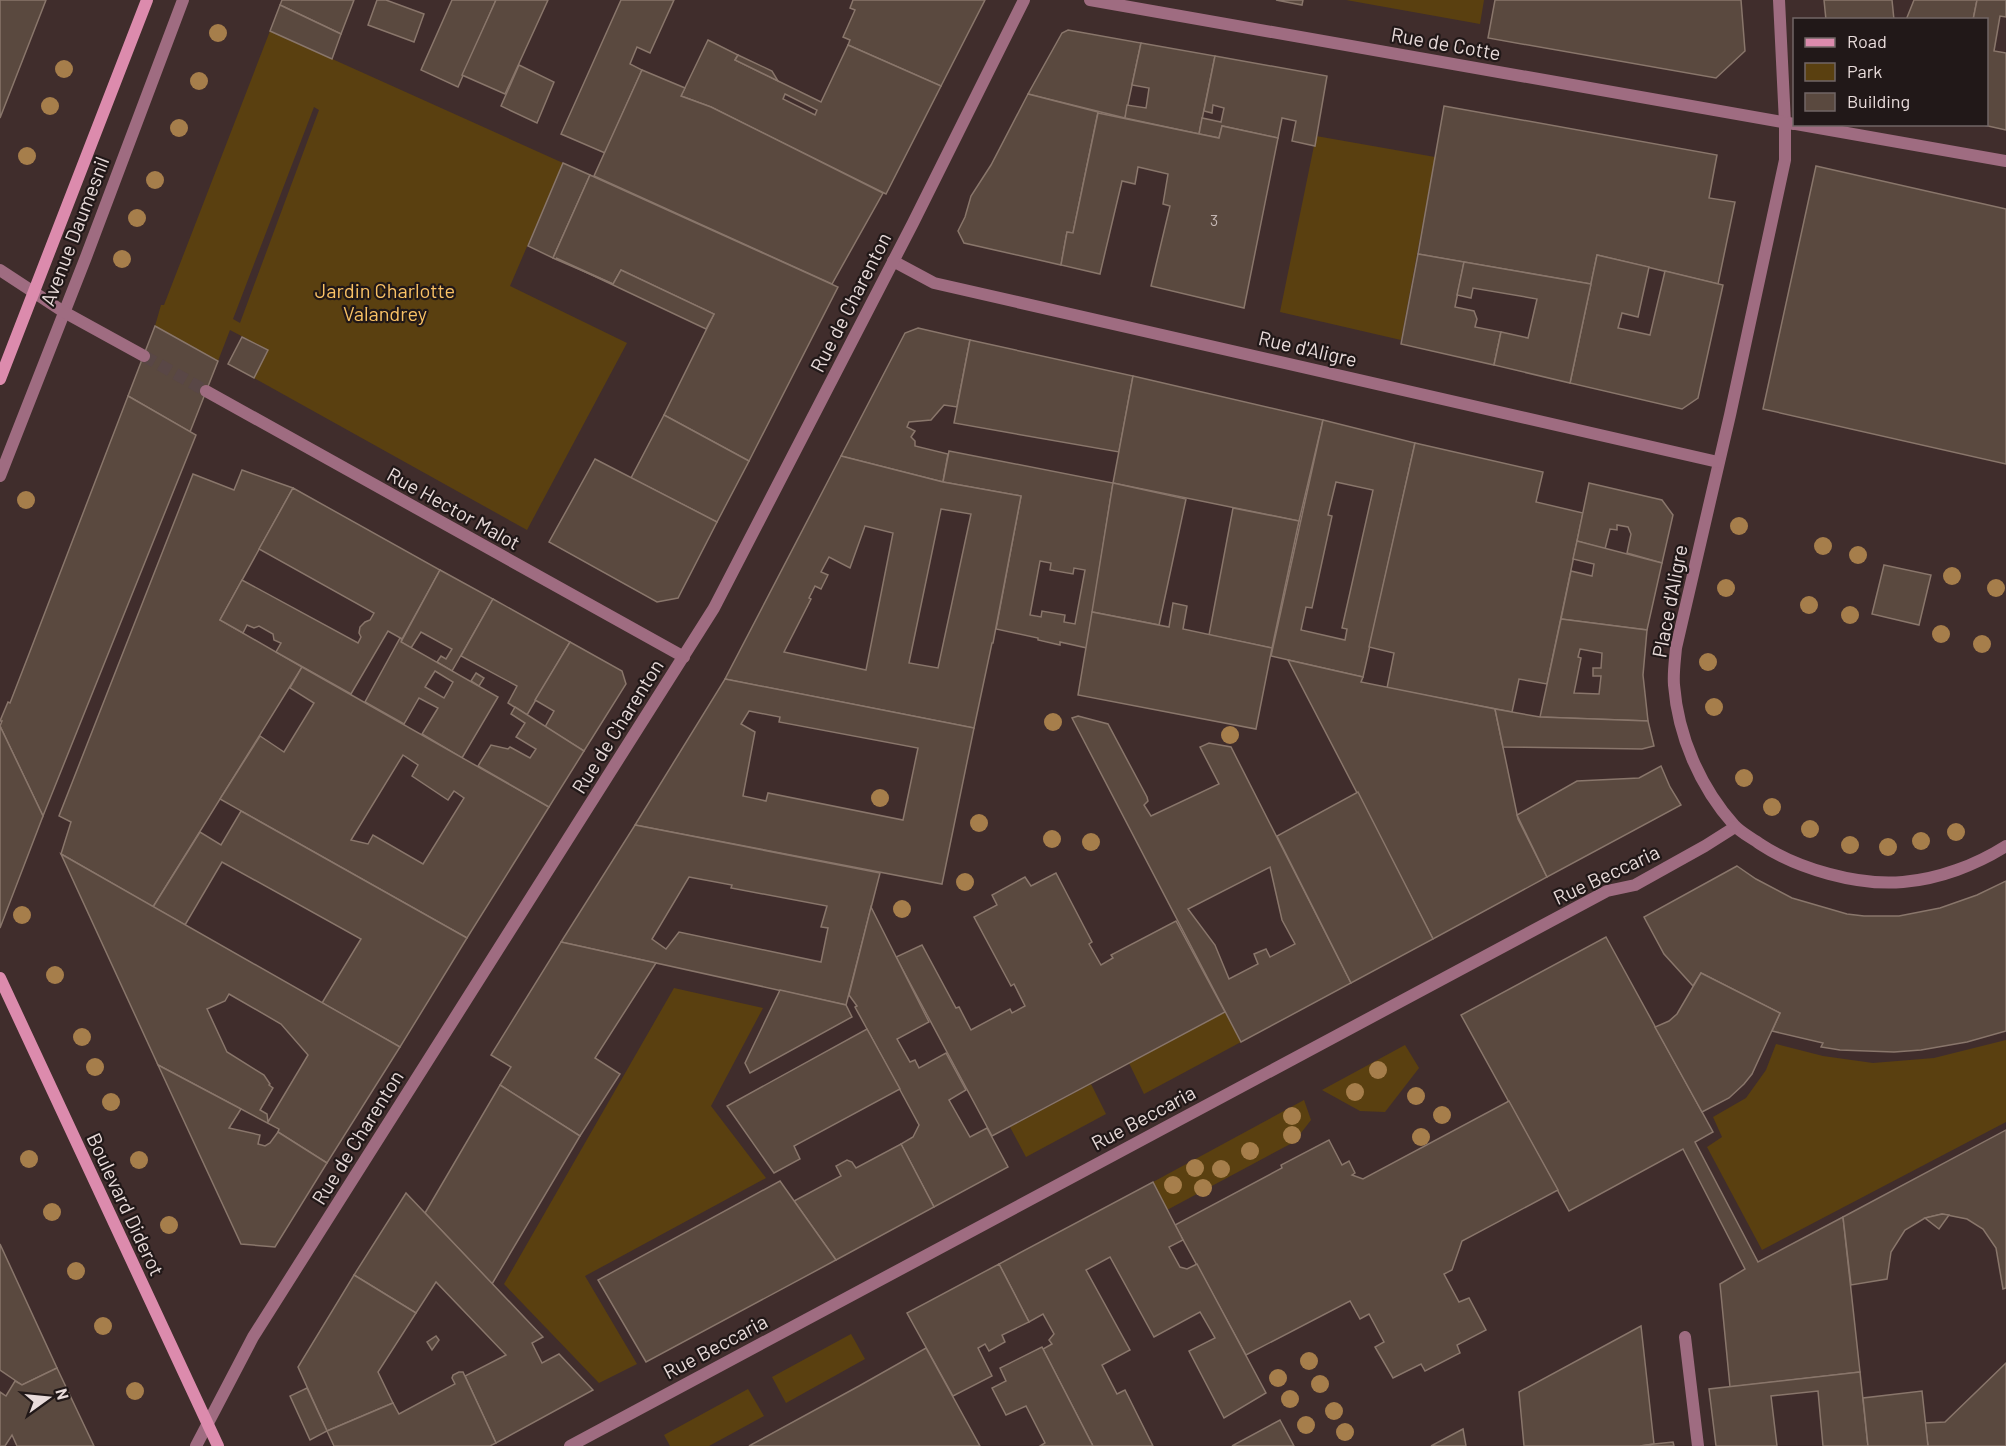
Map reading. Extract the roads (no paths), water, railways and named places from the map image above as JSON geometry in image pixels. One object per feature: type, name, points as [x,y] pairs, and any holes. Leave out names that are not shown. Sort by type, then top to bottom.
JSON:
[{"type":"main road","name":"Avenue Daumesnil","points":[[0,379],[147,0]]},
{"type":"main road","name":"Boulevard Diderot","points":[[0,978],[218,1446]]},
{"type":"street","name":"Avenue Daumesnil","points":[[0,476],[183,0]]},
{"type":"street","name":"Rue de Charenton","points":[[195,1446],[253,1337],[714,608],[893,261],[1024,0]]},
{"type":"street","name":"Rue de Cotte","points":[[1090,0],[1792,124]]},
{"type":"street","name":"Place d'Aligre","points":[[1779,0],[1792,124],[1676,648],[1674,684],[1687,748],[1709,792],[1735,827],[1795,864],[1828,874],[1902,882],[1936,876],[1969,865],[2006,846]]},
{"type":"street","name":"Rue de Cotte","points":[[1804,126],[2006,161]]},
{"type":"street","name":"Rue d'Aligre","points":[[893,261],[934,283],[1718,462]]},
{"type":"street","points":[[0,270],[64,312],[144,356]]},
{"type":"street","name":"Rue Hector Malot","points":[[206,391],[684,657]]},
{"type":"street","name":"Rue Beccaria","points":[[570,1446],[1607,891],[1635,885],[1735,827]]},
{"type":"street","points":[[1685,1337],[1698,1446]]},
{"type":"tunnel","points":[[144,356],[206,391]]},
{"type":"park label","name":"Jardin Charlotte Valandrey","points":[[385,302]]}]
